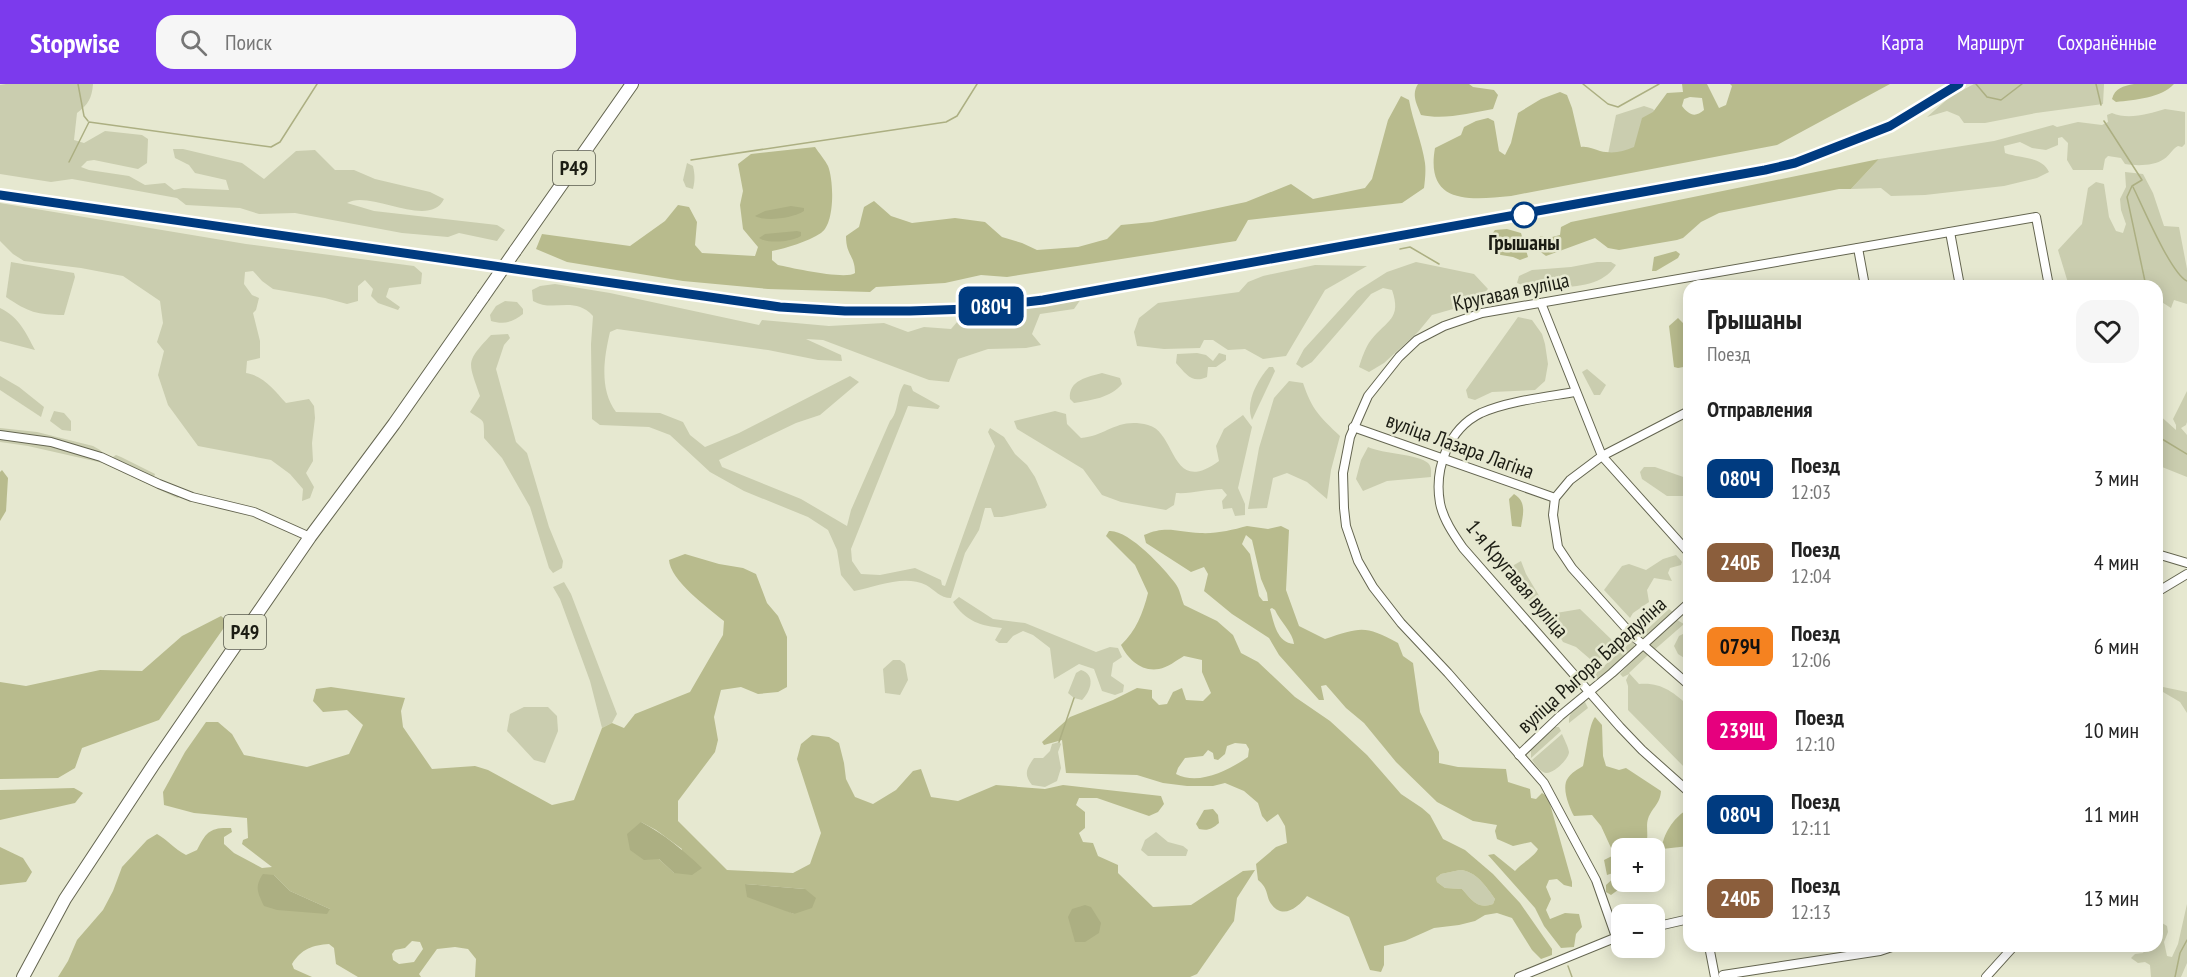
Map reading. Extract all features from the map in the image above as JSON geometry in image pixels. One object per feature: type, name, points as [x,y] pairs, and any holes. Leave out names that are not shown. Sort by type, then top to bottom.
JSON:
[{"type":"highway","name":"Р49","points":[[23,977],[65,899],[154,764],[310,537],[394,424],[632,84]]},
{"type":"street","name":"Кругавая вуліца","points":[[1611,917],[1596,880],[1544,783],[1401,623],[1373,587],[1359,561],[1346,526],[1343,473],[1353,427],[1368,396],[1382,376],[1417,340],[1465,317],[2036,217],[2048,280]]},
{"type":"street","points":[[1950,232],[1959,280]]},
{"type":"street","points":[[1858,248],[1864,280]]},
{"type":"street","points":[[1541,303],[1602,456],[1683,547]]},
{"type":"street","name":"1-я Кругавая вуліца","points":[[1575,392],[1504,406],[1470,420],[1457,434],[1442,460],[1438,486],[1440,505],[1456,537],[1589,692],[1642,750],[1683,787]]},
{"type":"street","points":[[1683,414],[1602,456],[1570,480],[1555,498],[1553,515],[1558,547],[1572,568],[1642,644],[1683,680]]},
{"type":"street","name":"вуліца Лазара Лагіна","points":[[1353,427],[1555,498]]},
{"type":"street","points":[[0,435],[51,442],[101,457],[192,497],[254,512],[310,537]]},
{"type":"street","points":[[2163,556],[2187,563]]},
{"type":"street","points":[[2163,588],[2187,574]]},
{"type":"street","name":"вуліца Рыгора Барадуліна","points":[[1519,755],[1683,608]]},
{"type":"street","points":[[1665,924],[1683,920]]},
{"type":"street","points":[[1519,977],[1611,940]]},
{"type":"street","points":[[1711,952],[1719,976],[1874,952]]},
{"type":"street","points":[[1986,977],[2009,952]]},
{"type":"shaded area","points":[[93,84],[89,101],[77,113],[74,140],[84,143],[105,131],[142,135],[148,139],[147,163],[138,169],[94,160],[87,161],[81,167],[89,170],[129,176],[145,185],[165,183],[174,190],[183,188],[229,190],[226,180],[195,173],[189,165],[175,158],[173,149],[183,149],[242,163],[264,179],[296,151],[315,150],[335,170],[354,170],[375,179],[430,192],[444,199],[436,207],[426,211],[370,201],[357,200],[347,203],[374,211],[497,225],[505,230],[497,241],[459,233],[448,237],[402,233],[295,213],[259,214],[240,208],[186,205],[177,198],[72,179],[51,182],[0,174],[0,85]]},
{"type":"shaded area","points":[[1418,84],[1469,84],[1473,87],[1494,90],[1498,95],[1493,109],[1439,117],[1421,115],[1415,96]]},
{"type":"shaded area","points":[[1682,84],[1707,84],[1719,108],[1726,105],[1732,86],[1730,84],[1890,84],[1777,145],[1511,196],[1466,198],[1444,189],[1437,180],[1434,167],[1435,148],[1461,135],[1464,127],[1476,121],[1488,118],[1494,121],[1499,151],[1505,155],[1511,143],[1518,113],[1541,99],[1560,92],[1567,95],[1572,108],[1581,147],[1617,152],[1634,147],[1642,118],[1653,112],[1667,93],[1683,92]],"holes":[[[1702,98],[1704,110],[1698,114],[1687,112],[1682,106],[1684,99]]]},
{"type":"shaded area","points":[[1974,84],[2104,84],[2103,104],[1985,123],[1964,123],[1959,116],[1947,111],[1927,117],[1951,96]]},
{"type":"shaded area","points":[[2134,84],[2174,84],[2169,89],[2147,98],[2116,102],[2112,99],[2120,88]]},
{"type":"shaded area","points":[[1401,96],[1409,100],[1422,147],[1425,166],[1424,188],[1402,203],[1248,220],[1236,241],[1007,277],[981,275],[945,283],[876,287],[870,292],[768,289],[683,281],[567,262],[536,249],[542,234],[630,246],[665,221],[678,205],[689,207],[697,222],[695,245],[702,253],[755,256],[758,247],[743,229],[740,205],[743,191],[738,164],[751,154],[815,147],[827,164],[830,173],[832,202],[829,221],[821,233],[797,244],[772,251],[772,260],[778,265],[830,274],[855,273],[854,262],[847,248],[846,236],[859,227],[864,207],[874,201],[891,216],[912,223],[955,218],[985,222],[1002,237],[1037,250],[1078,247],[1107,239],[1121,225],[1152,222],[1246,202],[1291,184],[1313,199],[1365,188],[1372,179],[1388,120]]},
{"type":"shaded area","points":[[1644,106],[1653,109],[1669,131],[1635,151],[1608,154],[1616,115]]},
{"type":"shaded area","points":[[2165,109],[2185,112],[2185,144],[2182,147],[2176,147],[2166,157],[2155,163],[2125,164],[2121,158],[2108,156],[2105,159],[2103,170],[2073,170],[2067,160],[2068,143],[2062,137],[2058,138],[2058,145],[2046,150],[2032,148],[2020,142],[2004,146],[2005,153],[2036,161],[2046,167],[2049,172],[2037,178],[2004,186],[1925,195],[1891,196],[1881,188],[1851,189],[1879,159],[1994,141],[2053,125],[2057,127],[2078,122],[2102,125],[2108,122],[2107,115],[2112,113],[2132,116]]},
{"type":"shaded area","points":[[1879,159],[1851,189],[1839,189],[1719,213],[1701,222],[1683,238],[1677,240],[1619,250],[1608,248],[1595,238],[1546,256],[1538,250],[1540,236],[1548,238],[1560,235],[1561,227],[1571,222]]},
{"type":"shaded area","points":[[687,163],[693,166],[693,189],[686,187],[683,180]]},
{"type":"shaded area","points":[[2125,172],[2143,174],[2153,193],[2164,226],[2179,227],[2187,269],[2187,304],[2174,300],[2171,308],[2163,303],[2163,280],[2067,280],[2058,250],[2082,224],[2088,188],[2096,182],[2104,184],[2109,217],[2116,231],[2123,233],[2126,224],[2120,199],[2126,187]]},
{"type":"shaded area","points":[[0,203],[246,244],[414,266],[422,273],[421,284],[389,288],[386,297],[400,307],[398,310],[378,303],[371,296],[373,289],[365,280],[358,286],[358,301],[347,304],[273,289],[253,271],[245,272],[244,284],[252,295],[259,298],[253,313],[260,341],[260,358],[247,361],[246,373],[263,380],[286,403],[309,399],[314,406],[313,461],[306,473],[314,487],[310,498],[302,501],[303,489],[290,474],[271,460],[198,446],[168,405],[158,375],[164,351],[157,342],[163,323],[160,301],[123,276],[24,261],[0,241]]},
{"type":"shaded area","points":[[791,206],[804,208],[804,211],[780,218],[766,219],[755,216],[765,211]]},
{"type":"shaded area","points":[[1507,229],[1521,233],[1528,257],[1520,260],[1495,254],[1492,249],[1492,234],[1495,230]]},
{"type":"shaded area","points":[[801,232],[801,236],[786,241],[774,242],[759,238],[765,234]]},
{"type":"shaded area","points":[[1676,251],[1680,254],[1678,258],[1652,271],[1654,257]]},
{"type":"shaded area","points":[[11,262],[74,273],[75,277],[64,315],[33,312],[6,297]]},
{"type":"shaded area","points":[[1416,262],[1474,274],[1488,289],[1474,303],[1432,315],[1418,332],[1384,363],[1369,372],[1359,367],[1364,353],[1371,340],[1391,318],[1395,307],[1392,290],[1383,288],[1371,294],[1312,362],[1302,368],[1296,364],[1304,349],[1357,291],[1387,272]]},
{"type":"shaded area","points":[[1611,262],[1616,265],[1608,274],[1588,284],[1527,287],[1517,283],[1519,276],[1532,270]]},
{"type":"shaded area","points":[[1315,265],[1367,266],[1325,290],[1286,356],[1263,359],[1245,349],[1228,350],[1213,340],[1204,340],[1200,348],[1164,349],[1137,346],[1134,332],[1139,318],[1158,303],[1239,292],[1248,282],[1263,276]]},
{"type":"shaded area","points":[[555,284],[610,293],[759,325],[762,320],[829,326],[884,323],[908,332],[924,327],[951,329],[958,321],[987,318],[1023,319],[1011,308],[1081,299],[1074,309],[1040,314],[1032,334],[1041,345],[1026,348],[988,349],[958,359],[949,382],[929,380],[823,340],[806,339],[841,355],[842,361],[818,360],[768,350],[617,329],[610,332],[606,352],[605,383],[616,412],[660,413],[683,422],[690,435],[705,447],[739,433],[850,376],[859,382],[820,415],[796,423],[719,460],[722,467],[801,499],[847,526],[851,510],[895,413],[904,384],[911,386],[913,391],[940,406],[938,409],[908,406],[851,549],[852,561],[861,574],[880,575],[915,568],[941,580],[942,585],[945,586],[995,446],[988,432],[990,428],[1004,437],[1015,454],[1027,465],[1047,505],[1045,508],[1002,517],[994,517],[991,508],[985,508],[979,530],[965,553],[951,598],[941,595],[926,585],[909,581],[890,582],[854,591],[841,575],[837,550],[828,530],[808,517],[744,491],[710,472],[670,435],[649,427],[600,425],[592,419],[593,316],[578,306],[548,305],[533,301],[532,290],[540,286]]},
{"type":"shaded area","points":[[505,301],[517,302],[523,309],[523,314],[508,322],[491,321],[490,315],[496,306]]},
{"type":"shaded area","points":[[0,308],[17,321],[35,350],[0,341]]},
{"type":"shaded area","points":[[1518,317],[1532,320],[1542,334],[1548,364],[1545,381],[1535,390],[1492,392],[1475,400],[1468,398],[1466,390]]},
{"type":"shaded area","points":[[1678,318],[1683,323],[1683,367],[1674,367],[1669,326]]},
{"type":"shaded area","points":[[508,334],[510,338],[504,345],[496,369],[516,442],[527,453],[549,527],[563,561],[562,568],[553,573],[549,568],[530,507],[502,458],[484,438],[483,421],[470,412],[480,396],[471,369],[473,357],[491,335]]},
{"type":"shaded area","points":[[1219,353],[1226,355],[1226,360],[1216,367],[1208,367],[1207,377],[1193,379],[1176,363],[1177,354],[1206,355],[1213,361]]},
{"type":"shaded area","points":[[1269,367],[1273,367],[1275,371],[1252,420],[1250,406],[1253,392]]},
{"type":"shaded area","points":[[1587,369],[1606,385],[1600,395],[1594,395],[1582,372]]},
{"type":"shaded area","points":[[1102,373],[1120,378],[1122,384],[1100,398],[1074,403],[1070,399],[1072,387],[1076,383]]},
{"type":"shaded area","points":[[0,376],[19,387],[44,407],[41,417],[0,390]]},
{"type":"shaded area","points":[[1289,381],[1303,383],[1317,413],[1340,436],[1331,470],[1327,499],[1307,482],[1287,473],[1273,478],[1267,508],[1248,509],[1259,448],[1274,398]]},
{"type":"shaded area","points":[[2187,391],[2187,422],[2181,428],[2187,435],[2187,477],[2163,467],[2163,418],[2176,430],[2173,419]]},
{"type":"shaded area","points":[[54,411],[64,413],[71,421],[71,431],[62,430],[50,421]]},
{"type":"shaded area","points":[[1055,411],[1066,414],[1067,424],[1081,438],[1128,423],[1148,425],[1157,430],[1176,459],[1191,472],[1203,470],[1219,461],[1216,446],[1224,429],[1243,415],[1252,427],[1238,488],[1245,504],[1245,515],[1235,516],[1232,508],[1223,509],[1222,501],[1227,495],[1222,489],[1176,493],[1174,505],[1166,510],[1121,502],[1102,495],[1083,469],[1017,429],[1014,421]]},
{"type":"shaded area","points":[[0,428],[37,432],[93,446],[102,452],[101,454],[0,432]]},
{"type":"shaded area","points":[[0,438],[60,447],[100,458],[180,496],[175,497],[103,463],[0,442]]},
{"type":"shaded area","points":[[1368,447],[1423,460],[1430,466],[1431,477],[1387,481],[1363,491],[1356,479],[1361,460]]},
{"type":"shaded area","points":[[116,455],[155,474],[154,477],[114,459]]},
{"type":"shaded area","points":[[1644,467],[1655,467],[1683,477],[1683,496],[1667,496],[1642,479],[1640,472]]},
{"type":"shaded area","points":[[2,470],[8,478],[6,511],[0,521],[0,472]]},
{"type":"shaded area","points":[[1514,494],[1522,505],[1521,527],[1512,526],[1509,499]]},
{"type":"shaded area","points":[[1247,526],[1268,529],[1281,526],[1289,530],[1286,590],[1299,626],[1325,639],[1355,630],[1363,630],[1378,633],[1398,643],[1403,656],[1413,663],[1420,712],[1439,752],[1439,763],[1458,767],[1506,769],[1508,782],[1530,789],[1531,798],[1536,799],[1542,793],[1548,797],[1572,887],[1564,885],[1557,879],[1549,880],[1546,887],[1551,899],[1546,910],[1550,919],[1565,913],[1579,914],[1582,927],[1576,934],[1574,947],[1561,948],[1544,926],[1535,908],[1488,855],[1494,854],[1515,871],[1538,849],[1531,842],[1513,846],[1497,839],[1495,831],[1497,825],[1473,821],[1437,802],[1396,762],[1364,723],[1346,708],[1326,685],[1321,686],[1324,700],[1319,700],[1279,655],[1269,638],[1232,614],[1204,591],[1208,574],[1204,567],[1191,572],[1146,543],[1144,535],[1159,530],[1206,533]],"holes":[[[1246,535],[1252,540],[1268,601],[1263,601],[1259,596],[1250,554],[1242,544]],[[1272,608],[1289,631],[1294,644],[1288,643],[1280,636],[1273,620],[1270,609]]]},
{"type":"shaded area","points":[[1109,531],[1117,532],[1145,551],[1175,583],[1184,605],[1217,621],[1233,635],[1241,653],[1258,662],[1295,697],[1330,721],[1367,755],[1401,794],[1430,815],[1443,839],[1465,850],[1493,874],[1520,903],[1552,949],[1552,955],[1541,959],[1532,950],[1512,918],[1497,913],[1459,925],[1434,928],[1405,941],[1384,946],[1384,965],[1381,972],[1370,970],[1349,917],[1307,896],[1291,910],[1281,911],[1272,905],[1266,890],[1258,880],[1256,864],[1276,847],[1287,843],[1285,826],[1278,814],[1267,822],[1262,816],[1258,803],[1244,791],[1225,783],[1213,786],[1187,786],[1163,783],[1137,775],[1066,773],[1062,740],[1044,745],[1042,742],[1070,717],[1137,688],[1152,690],[1152,698],[1159,705],[1167,704],[1173,692],[1182,688],[1186,700],[1203,701],[1211,693],[1202,672],[1202,660],[1184,656],[1165,667],[1152,669],[1131,660],[1124,650],[1121,645],[1131,634],[1138,621],[1148,593],[1135,565],[1106,536]],"holes":[[[1235,743],[1246,744],[1249,749],[1248,757],[1232,767],[1204,777],[1194,778],[1176,774],[1185,758],[1203,756],[1208,750],[1213,753],[1214,759],[1218,760],[1225,754],[1227,746]],[[1460,870],[1471,873],[1480,880],[1495,899],[1493,904],[1479,905],[1462,889],[1445,888],[1437,882],[1436,878],[1441,874]]]},
{"type":"shaded area","points":[[685,554],[743,568],[756,574],[767,603],[778,616],[787,637],[787,687],[778,692],[758,694],[741,687],[721,690],[714,717],[718,740],[715,752],[678,801],[678,821],[727,870],[793,873],[810,864],[821,833],[797,759],[801,744],[812,735],[829,737],[839,743],[846,779],[855,797],[873,804],[896,790],[913,771],[921,769],[931,797],[958,801],[996,785],[1045,789],[1063,785],[1161,796],[1164,804],[1158,812],[1149,816],[1097,798],[1079,798],[1076,805],[1085,812],[1085,828],[1079,833],[1083,842],[1093,843],[1098,856],[1118,865],[1118,873],[1153,907],[1191,905],[1243,871],[1255,870],[1237,898],[1234,921],[1197,974],[1190,977],[475,977],[476,959],[468,949],[455,947],[437,949],[419,974],[421,977],[358,977],[336,964],[334,948],[329,944],[308,949],[292,964],[294,969],[312,977],[58,977],[77,940],[103,910],[122,867],[147,840],[157,834],[186,855],[197,850],[203,839],[213,830],[231,828],[232,832],[224,837],[224,844],[234,853],[262,868],[272,867],[242,844],[243,840],[248,838],[247,818],[194,813],[164,805],[163,792],[185,752],[206,722],[218,722],[232,734],[244,755],[307,767],[349,754],[363,725],[347,710],[323,712],[313,701],[316,689],[331,687],[405,698],[401,711],[403,727],[432,769],[475,766],[488,770],[552,805],[574,800],[602,728],[612,723],[624,728],[635,714],[690,692],[723,635],[724,621],[683,585],[671,568],[669,560]],"holes":[[[641,822],[682,849],[674,873],[659,859]],[[274,875],[290,891],[330,909],[277,910]],[[745,884],[805,889],[794,914],[777,906]],[[412,941],[420,942],[423,949],[414,962],[399,964],[393,960],[392,954],[395,950],[405,948]]]},
{"type":"shaded area","points":[[1676,555],[1682,562],[1681,565],[1670,568],[1668,573],[1672,581],[1654,578],[1647,590],[1649,602],[1633,613],[1630,618],[1604,590],[1622,566],[1629,564],[1646,570],[1663,559]]},
{"type":"shaded area","points":[[1521,561],[1526,574],[1550,614],[1580,609],[1615,643],[1597,661],[1590,659],[1576,647],[1563,642],[1553,625],[1508,580],[1514,565]]},
{"type":"shaded area","points":[[564,582],[571,594],[617,714],[612,723],[602,728],[590,681],[560,599],[553,587]]},
{"type":"shaded area","points":[[959,597],[993,619],[1025,623],[1096,652],[1110,647],[1118,648],[1122,657],[1113,663],[1111,676],[1124,685],[1123,692],[1115,695],[1102,691],[1094,669],[1079,664],[1054,679],[1050,648],[1033,635],[1023,631],[1013,636],[1007,643],[999,643],[995,640],[1002,628],[980,624],[968,618],[953,602]]},
{"type":"shaded area","points":[[1669,609],[1673,612],[1645,638],[1640,636]]},
{"type":"shaded area","points":[[221,616],[228,622],[159,720],[82,748],[75,768],[58,778],[0,779],[0,682],[26,686],[100,670],[142,671],[182,636]]},
{"type":"shaded area","points":[[1677,620],[1683,623],[1653,651],[1650,647],[1651,643]]},
{"type":"shaded area","points":[[1683,634],[1683,657],[1678,654],[1674,646],[1679,636]]},
{"type":"shaded area","points":[[1633,640],[1635,647],[1597,681],[1594,675]]},
{"type":"shaded area","points":[[1642,651],[1648,655],[1629,673],[1639,684],[1660,686],[1683,701],[1683,766],[1628,710],[1626,680],[1629,674],[1623,677],[1620,674]]},
{"type":"shaded area","points":[[893,660],[900,660],[905,664],[908,680],[900,695],[885,693],[883,669]]},
{"type":"shaded area","points":[[1081,670],[1086,672],[1090,679],[1090,688],[1082,700],[1068,693],[1076,673]]},
{"type":"shaded area","points":[[2163,687],[2187,692],[2187,713],[2180,702],[2163,692]]},
{"type":"shaded area","points":[[1584,700],[1588,708],[1569,723],[1571,713]]},
{"type":"shaded area","points":[[524,707],[548,707],[557,716],[558,731],[545,763],[534,760],[507,731],[510,714]]},
{"type":"shaded area","points":[[1595,717],[1602,725],[1603,756],[1606,766],[1619,770],[1626,768],[1661,791],[1659,800],[1648,819],[1647,838],[1611,838],[1611,848],[1601,826],[1592,815],[1574,816],[1570,808],[1566,797],[1566,782],[1571,774],[1583,766]]},
{"type":"shaded area","points":[[1554,727],[1559,727],[1561,731],[1531,758],[1531,749]]},
{"type":"shaded area","points":[[1562,734],[1568,755],[1556,769],[1546,773],[1532,760]]},
{"type":"shaded area","points":[[1059,742],[1061,744],[1058,752],[1061,768],[1057,781],[1045,787],[1032,785],[1027,774],[1034,758],[1043,758],[1050,751],[1052,744]]},
{"type":"shaded area","points":[[74,788],[83,793],[75,803],[0,820],[0,790]]},
{"type":"shaded area","points":[[1213,809],[1218,815],[1219,823],[1210,829],[1199,829],[1196,824],[1204,810]]},
{"type":"shaded area","points":[[1683,813],[1683,847],[1665,849],[1664,838],[1669,827]]},
{"type":"shaded area","points":[[641,822],[673,843],[702,868],[692,875],[674,873],[659,859],[644,860],[630,850],[627,834]]},
{"type":"shaded area","points":[[1156,832],[1168,842],[1183,846],[1188,850],[1186,856],[1148,856],[1141,850],[1145,840]]},
{"type":"shaded area","points":[[0,847],[23,858],[32,872],[26,882],[0,885]]},
{"type":"shaded area","points":[[1611,856],[1611,874],[1607,875],[1604,860]]},
{"type":"shaded area","points":[[1460,870],[1471,873],[1480,880],[1495,899],[1493,904],[1479,905],[1462,889],[1445,888],[1437,882],[1436,878],[1441,874]]},
{"type":"shaded area","points":[[263,874],[274,875],[290,891],[330,909],[327,914],[277,910],[264,906],[258,890]]},
{"type":"shaded area","points":[[1611,880],[1611,892],[1615,892],[1611,895],[1606,892],[1606,885]]},
{"type":"shaded area","points":[[745,884],[805,889],[816,898],[812,908],[794,914],[747,897]]},
{"type":"shaded area","points":[[2187,904],[2187,963],[2181,977],[2151,977],[2150,965],[2145,962],[2138,963],[2131,958],[2135,954],[2144,952],[2163,952],[2163,924],[2167,926],[2168,932],[2164,942],[2167,956],[2172,957],[2178,944]]},
{"type":"shaded area","points":[[1085,905],[1091,907],[1101,923],[1099,933],[1085,942],[1075,942],[1068,917],[1072,909]]},
{"type":"waterway","points":[[78,84],[84,116],[88,121]]},
{"type":"waterway","points":[[69,162],[89,122],[271,147],[280,142],[317,84]]},
{"type":"waterway","points":[[691,160],[946,122],[957,116],[977,84]]},
{"type":"waterway","points":[[1583,84],[1608,104],[1618,107],[1659,84]]},
{"type":"waterway","points":[[1976,84],[1987,97],[2001,100],[2022,84]]},
{"type":"waterway","points":[[2096,84],[2101,105]]},
{"type":"waterway","points":[[2104,121],[2142,180],[2132,186],[2127,197],[2145,280]]},
{"type":"waterway","points":[[2133,187],[2165,253],[2180,276],[2187,281]]},
{"type":"waterway","points":[[1400,249],[1410,247],[1439,264]]},
{"type":"waterway","points":[[2163,440],[2187,454]]},
{"type":"waterway","points":[[1059,742],[1074,698]]},
{"type":"waterway","points":[[2175,977],[2180,953],[2187,940]]},
{"type":"waterway","points":[[1568,966],[1572,977]]},
{"type":"railway","points":[[0,195],[780,307],[845,311],[969,309],[1043,300],[1765,170],[1795,163],[1890,126],[1959,84]]},
{"type":"train","name":"080Ч","points":[[0,195],[780,307],[845,311],[969,309],[1043,300],[1765,170],[1795,163],[1890,126],[1959,84]]},
{"type":"place","name":"Грышаны","points":[[1524,215]]}]
